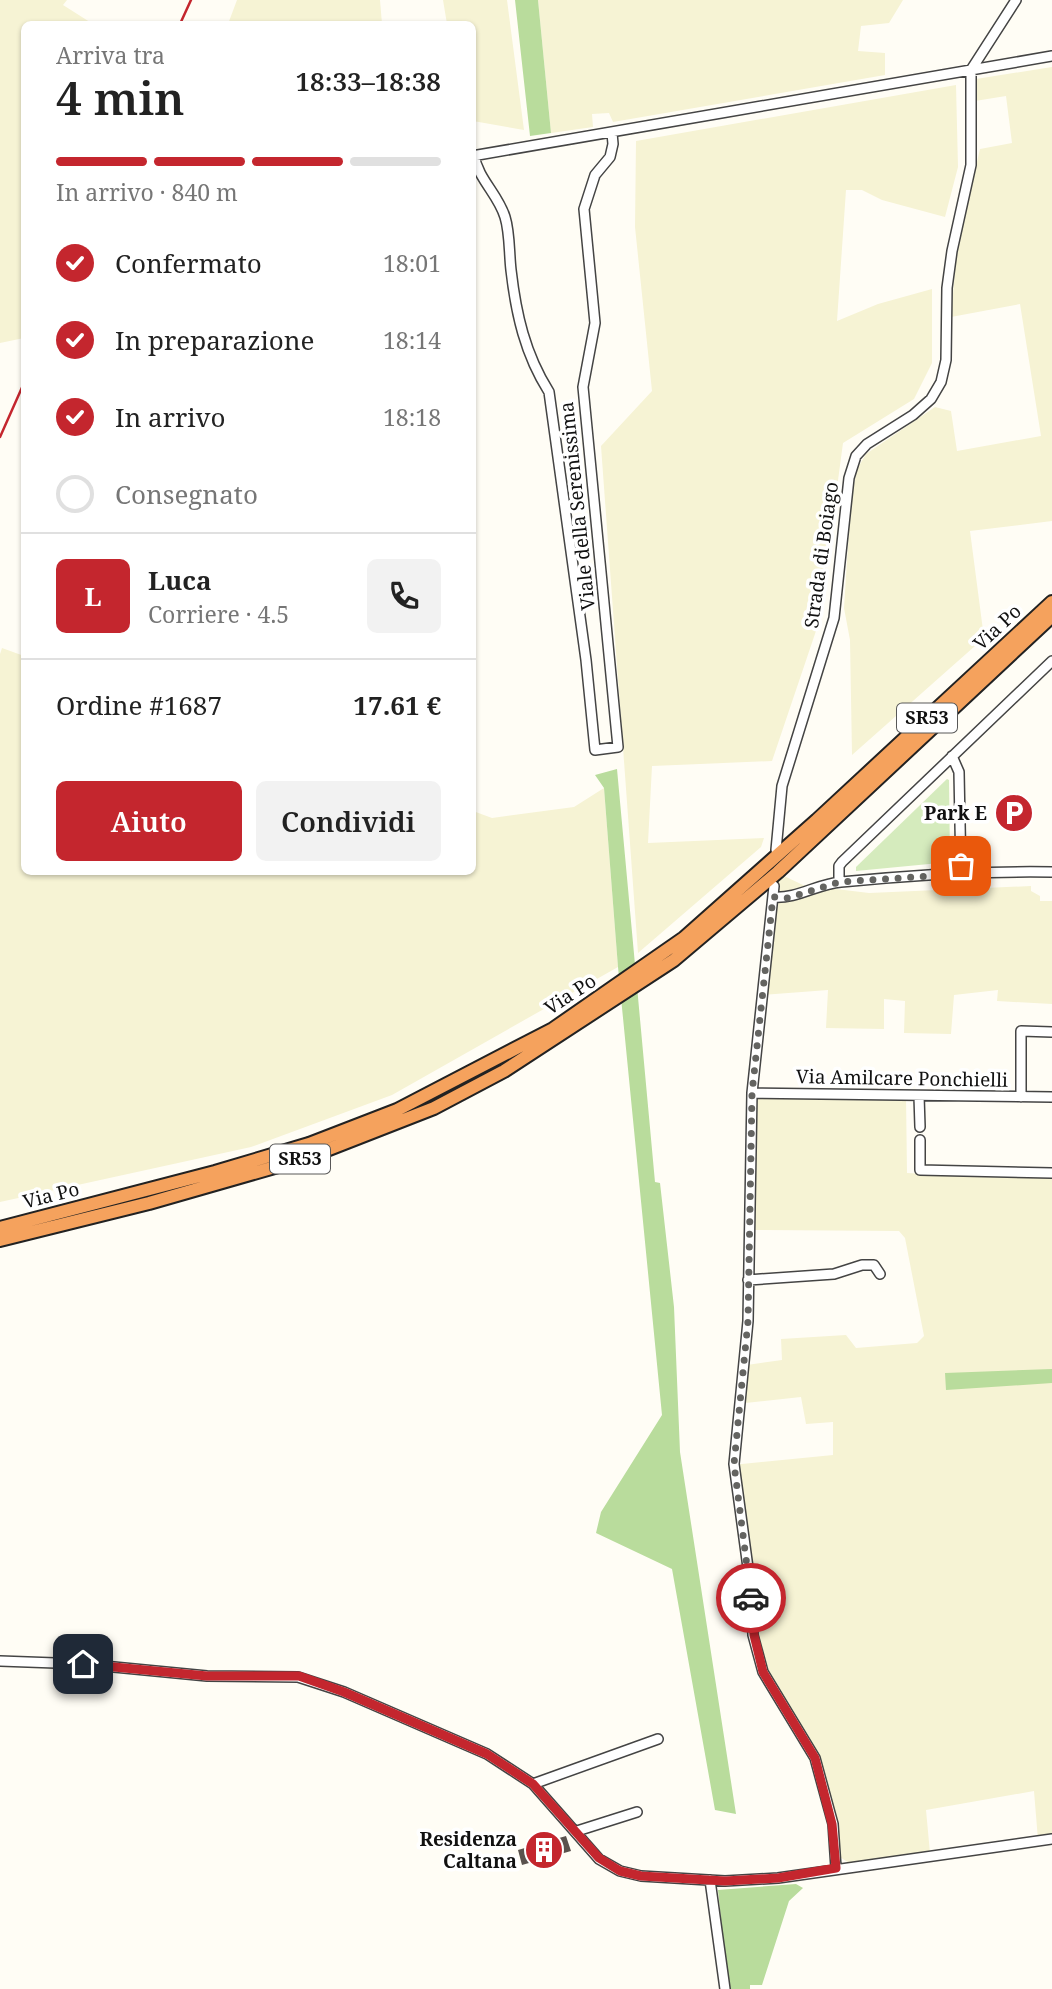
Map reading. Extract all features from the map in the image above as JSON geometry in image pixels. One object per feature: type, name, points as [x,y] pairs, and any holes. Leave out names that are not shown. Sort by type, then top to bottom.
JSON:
[{"type":"highway","name":"Via Po","points":[[0,1227],[189,1179],[309,1144],[397,1110],[553,1029],[684,938],[817,820],[1052,602]]},
{"type":"highway","name":"Via Po","points":[[0,1240],[149,1203],[306,1158],[434,1108],[559,1037],[684,952],[778,873],[1052,616]]},
{"type":"street","name":"Strada di Boiago","points":[[776,850],[784,779],[834,618],[849,478],[856,456],[867,444],[913,415],[931,399],[944,371],[947,288],[952,251],[971,165],[971,70],[1016,0]]},
{"type":"street","points":[[980,53],[997,66]]},
{"type":"street","name":"Viale della Serenissima","points":[[476,155],[1052,56]]},
{"type":"street","name":"Viale della Serenissima","points":[[476,168],[499,202],[506,219],[516,308],[535,370],[549,392],[586,660],[595,750],[618,747],[583,387],[595,323],[584,208],[595,175],[610,158],[612,133]]},
{"type":"street","points":[[839,882],[839,866],[842,862],[1052,661]]},
{"type":"street","points":[[952,756],[959,772],[961,874]]},
{"type":"street","points":[[773,897],[788,898],[839,882],[961,874],[1052,872]]},
{"type":"street","points":[[774,887],[752,1093],[748,1321],[734,1464],[751,1590],[754,1635],[763,1672],[815,1758],[832,1824],[836,1868]]},
{"type":"street","points":[[1021,1097],[1021,1031],[1052,1032]]},
{"type":"street","name":"Via Amilcare Ponchielli","points":[[752,1093],[1052,1097]]},
{"type":"street","points":[[919,1096],[920,1127]]},
{"type":"street","points":[[920,1140],[920,1170],[1052,1173]]},
{"type":"street","points":[[748,1280],[834,1274],[862,1265],[874,1265],[880,1274]]},
{"type":"street","points":[[0,1661],[83,1664],[207,1676],[299,1676],[344,1692],[487,1754],[533,1784],[599,1858],[620,1871],[641,1876],[710,1880],[778,1878],[1052,1839]]},
{"type":"street","points":[[533,1784],[658,1739]]},
{"type":"street","points":[[577,1831],[637,1812]]},
{"type":"street","points":[[710,1880],[725,1989]]},
{"type":"shaded area","points":[[0,0],[67,0],[63,5],[88,21],[21,21],[21,339],[0,343]]},
{"type":"shaded area","points":[[237,0],[380,0],[382,21],[229,21]]},
{"type":"shaded area","points":[[443,0],[507,0],[524,130],[476,122],[476,21],[446,21]]},
{"type":"shaded area","points":[[538,0],[903,0],[889,23],[861,26],[858,51],[885,53],[885,75],[613,122],[609,113],[592,114],[593,127],[551,133]]},
{"type":"shaded area","points":[[1052,67],[1052,521],[970,531],[984,638],[852,755],[850,640],[844,608],[851,499],[857,469],[866,454],[935,407],[951,411],[957,451],[1041,436],[1020,304],[951,317],[957,248],[980,149],[1012,143],[1006,96],[975,101],[976,79]]},
{"type":"shaded area","points":[[956,85],[958,167],[945,217],[882,200],[862,190],[846,190],[837,321],[878,304],[932,289],[932,363],[914,399],[843,443],[819,622],[772,761],[652,766],[648,843],[764,838],[761,847],[638,953],[601,446],[652,391],[635,227],[636,141]]},
{"type":"shaded area","points":[[2,648],[21,655],[21,875],[476,875],[476,812],[492,818],[574,807],[604,788],[618,967],[392,1095],[251,1147],[0,1202]]},
{"type":"shaded area","points":[[782,875],[803,885],[869,893],[1031,886],[1031,891],[1040,896],[1040,901],[1052,901],[1052,1004],[997,1001],[998,990],[954,995],[951,1034],[904,1033],[905,1001],[884,999],[884,1029],[826,1028],[828,990],[761,995],[773,885]]},
{"type":"shaded area","points":[[748,1092],[906,1096],[907,1173],[968,1176],[972,1171],[1052,1175],[1052,1837],[1038,1840],[1034,1791],[926,1810],[930,1853],[851,1864],[838,1856],[816,1774],[753,1644],[736,1523],[732,1465],[833,1455],[833,1422],[806,1424],[801,1397],[736,1404],[740,1366],[782,1360],[781,1339],[846,1335],[856,1348],[917,1343],[924,1336],[905,1238],[899,1231],[748,1230]]},
{"type":"green space","points":[[515,0],[538,0],[551,133],[530,136]]},
{"type":"green space","points":[[617,769],[655,1182],[660,1183],[674,1307],[680,1452],[736,1814],[715,1810],[672,1569],[596,1533],[601,1512],[662,1415],[618,967],[604,788],[595,775]]},
{"type":"green space","points":[[947,779],[950,862],[856,871],[856,867]]},
{"type":"green space","points":[[1052,1369],[1052,1383],[946,1390],[945,1373]]},
{"type":"green space","points":[[796,1884],[803,1888],[789,1901],[762,1985],[750,1985],[750,1989],[728,1989],[718,1890]]},
{"type":"building","name":"Residenza Caltana","points":[[566,1836],[571,1851],[522,1865],[518,1850]]},
{"type":"railway","points":[[181,21],[191,0]]},
{"type":"railway","points":[[0,437],[21,390]]},
{"type":"way so far","points":[[751,1598],[734,1464],[748,1321],[752,1093],[773,897],[788,898],[803,891],[839,882],[961,874],[961,866]]},
{"type":"place","name":"Park E","points":[[1014,813]]},
{"type":"place","name":"Residenza Caltana","points":[[544,1850]]},
{"type":"route","points":[[83,1664],[207,1676],[299,1676],[344,1692],[487,1754],[533,1784],[554,1804],[599,1858],[620,1871],[641,1876],[725,1881],[778,1878],[836,1868],[832,1824],[815,1758],[763,1672],[754,1635],[751,1598]]}]
